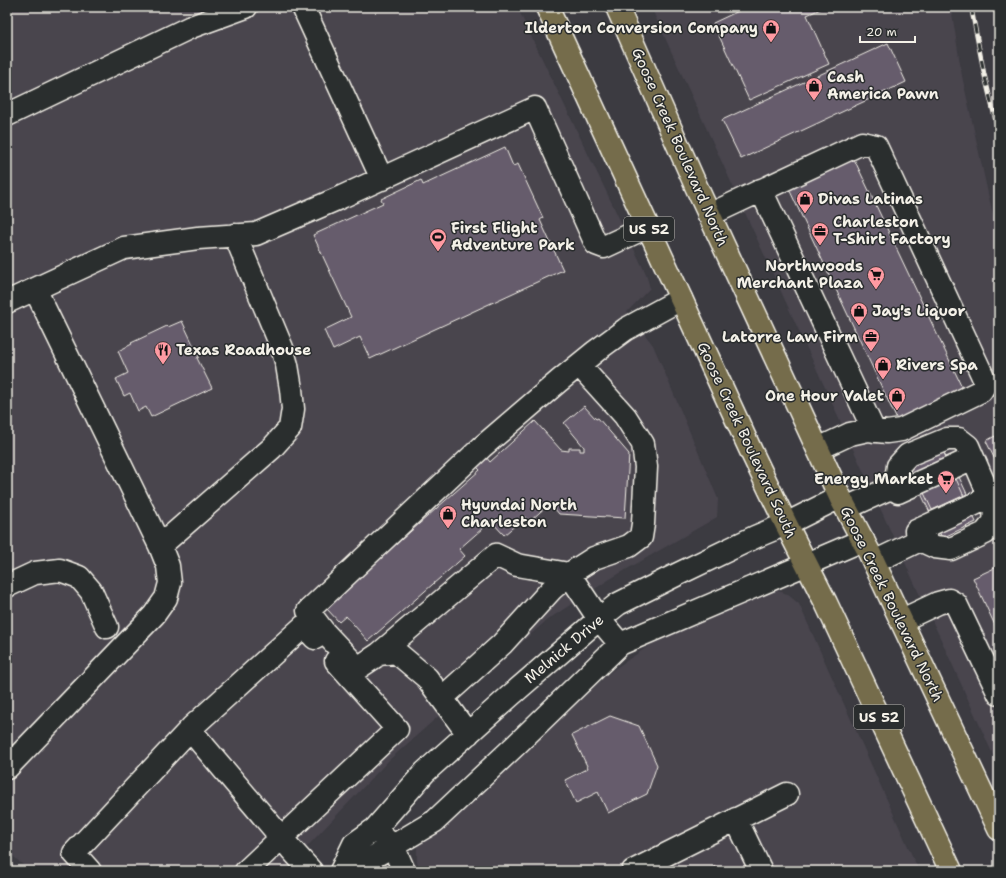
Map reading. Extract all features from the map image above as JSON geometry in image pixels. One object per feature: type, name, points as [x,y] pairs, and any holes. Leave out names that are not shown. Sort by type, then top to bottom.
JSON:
[{"type":"highway","name":"Goose Creek Boulevard South","points":[[547,7],[751,451],[826,603],[951,871]]},
{"type":"highway","name":"Goose Creek Boulevard North","points":[[617,7],[710,215],[843,503],[902,620],[999,829]]},
{"type":"street","points":[[7,115],[191,27],[246,7]]},
{"type":"street","points":[[303,7],[382,179]]},
{"type":"street","points":[[7,302],[124,248],[198,238],[256,234],[337,200],[535,108],[596,244],[604,247],[648,227]]},
{"type":"street","points":[[710,215],[862,143],[876,146],[986,383],[981,391],[901,430],[887,432],[868,430],[850,434],[818,449]]},
{"type":"street","points":[[761,190],[874,431]]},
{"type":"street","points":[[160,546],[272,448],[290,428],[293,409],[288,371],[282,348],[235,235]]},
{"type":"street","points":[[7,768],[154,614],[166,598],[170,583],[168,566],[160,546],[35,289]]},
{"type":"street","points":[[246,871],[397,729],[320,635],[308,611],[482,446],[579,364],[626,328],[680,299]]},
{"type":"street","points":[[442,698],[502,644],[551,590],[570,574],[594,558],[629,546],[641,537],[646,467],[643,444],[625,416],[579,364]]},
{"type":"street","points":[[973,458],[898,492],[895,486],[898,466],[908,456],[947,439],[959,439],[968,446],[995,509],[994,522],[985,533],[951,549],[935,547],[920,540],[916,531],[990,498]]},
{"type":"street","name":"Melnick Drive","points":[[340,871],[354,844],[375,829],[425,772],[510,696],[618,604],[674,576],[786,524],[895,486]]},
{"type":"street","points":[[348,871],[435,821],[620,644],[863,540]]},
{"type":"street","points":[[874,562],[920,540]]},
{"type":"street","points":[[90,871],[74,853],[192,727],[304,626],[320,635],[358,668],[379,654],[496,555],[517,565],[570,574],[599,619],[620,644]]},
{"type":"street","points":[[7,586],[35,573],[60,570],[79,577],[91,591],[107,627]]},
{"type":"street","points":[[902,620],[938,602],[949,600],[956,604],[999,694]]},
{"type":"street","points":[[379,654],[396,652],[427,678],[468,734]]},
{"type":"street","points":[[192,727],[192,732],[281,838],[311,871]]},
{"type":"street","points":[[633,871],[787,794]]},
{"type":"street","points":[[736,819],[761,871]]},
{"type":"street","points":[[375,829],[393,846],[404,871]]},
{"type":"shaded area","points":[[7,7],[517,7],[646,274],[650,288],[627,312],[653,345],[718,499],[717,517],[610,579],[547,620],[389,760],[284,871],[30,871],[7,851]]},
{"type":"shaded area","points":[[651,7],[951,7],[962,76],[999,237],[999,768],[939,635]]},
{"type":"shaded area","points":[[764,589],[776,590],[787,594],[799,604],[919,871],[421,871],[417,862],[417,844],[613,670],[653,643]]},
{"type":"building","name":"Ilderton Conversion Company","points":[[747,7],[825,7],[807,15],[829,64],[749,100],[713,23]]},
{"type":"building","name":"Cash America Pawn","points":[[888,43],[906,82],[741,159],[722,120]]},
{"type":"building","name":"First Flight Adventure Park","points":[[505,147],[513,166],[518,164],[543,218],[540,220],[563,270],[370,359],[360,337],[333,350],[324,330],[351,317],[313,235],[383,203],[381,199],[421,180],[423,185]]},
{"type":"building","name":"Northwoods Merchant Plaza","points":[[854,159],[964,391],[898,422],[789,189]]},
{"type":"building","name":"Texas Roadhouse","points":[[182,321],[199,357],[197,358],[212,388],[151,417],[146,407],[138,411],[130,393],[124,396],[116,379],[128,373],[118,351],[132,344],[131,343],[167,326],[168,327]]},
{"type":"building","name":"Hyundai North Charleston","points":[[584,406],[596,419],[598,418],[629,454],[625,518],[559,514],[550,503],[529,522],[525,517],[504,535],[491,521],[459,549],[465,556],[368,641],[346,616],[339,622],[326,608],[333,600],[480,470],[476,466],[486,457],[490,462],[535,421],[561,450],[569,451],[569,448],[580,448],[580,451],[584,451],[584,447],[564,423]]},
{"type":"building","points":[[995,436],[999,443],[999,468],[986,441]]},
{"type":"building","name":"Energy Market","points":[[943,451],[976,522],[942,538],[908,466]]},
{"type":"building","name":"Energy Market","points":[[959,477],[967,494],[932,510],[924,493]]},
{"type":"building","points":[[999,566],[999,634],[973,578]]},
{"type":"building","points":[[610,716],[639,726],[657,765],[647,794],[608,813],[598,792],[576,803],[565,780],[588,768],[572,735]]},
{"type":"building","points":[[716,866],[718,871],[704,871]]},
{"type":"railway","points":[[971,7],[984,73],[999,135]]},
{"type":"place","name":"Ilderton Conversion Company","points":[[771,43]]},
{"type":"place","name":"Cash America Pawn","points":[[814,101]]},
{"type":"place","name":"Divas Latinas","points":[[805,214]]},
{"type":"place","name":"Charleston T-Shirt Factory","points":[[820,246]]},
{"type":"place","name":"First Flight Adventure Park","points":[[438,252]]},
{"type":"place","name":"Northwoods Merchant Plaza","points":[[876,290]]},
{"type":"place","name":"Jay's Liquor","points":[[859,326]]},
{"type":"place","name":"Latorre Law Firm","points":[[871,352]]},
{"type":"place","name":"Texas Roadhouse","points":[[163,365]]},
{"type":"place","name":"Rivers Spa","points":[[883,380]]},
{"type":"place","name":"One Hour Valet","points":[[897,411]]},
{"type":"place","name":"Energy Market","points":[[946,494]]},
{"type":"place","name":"Hyundai North Charleston","points":[[448,529]]}]
